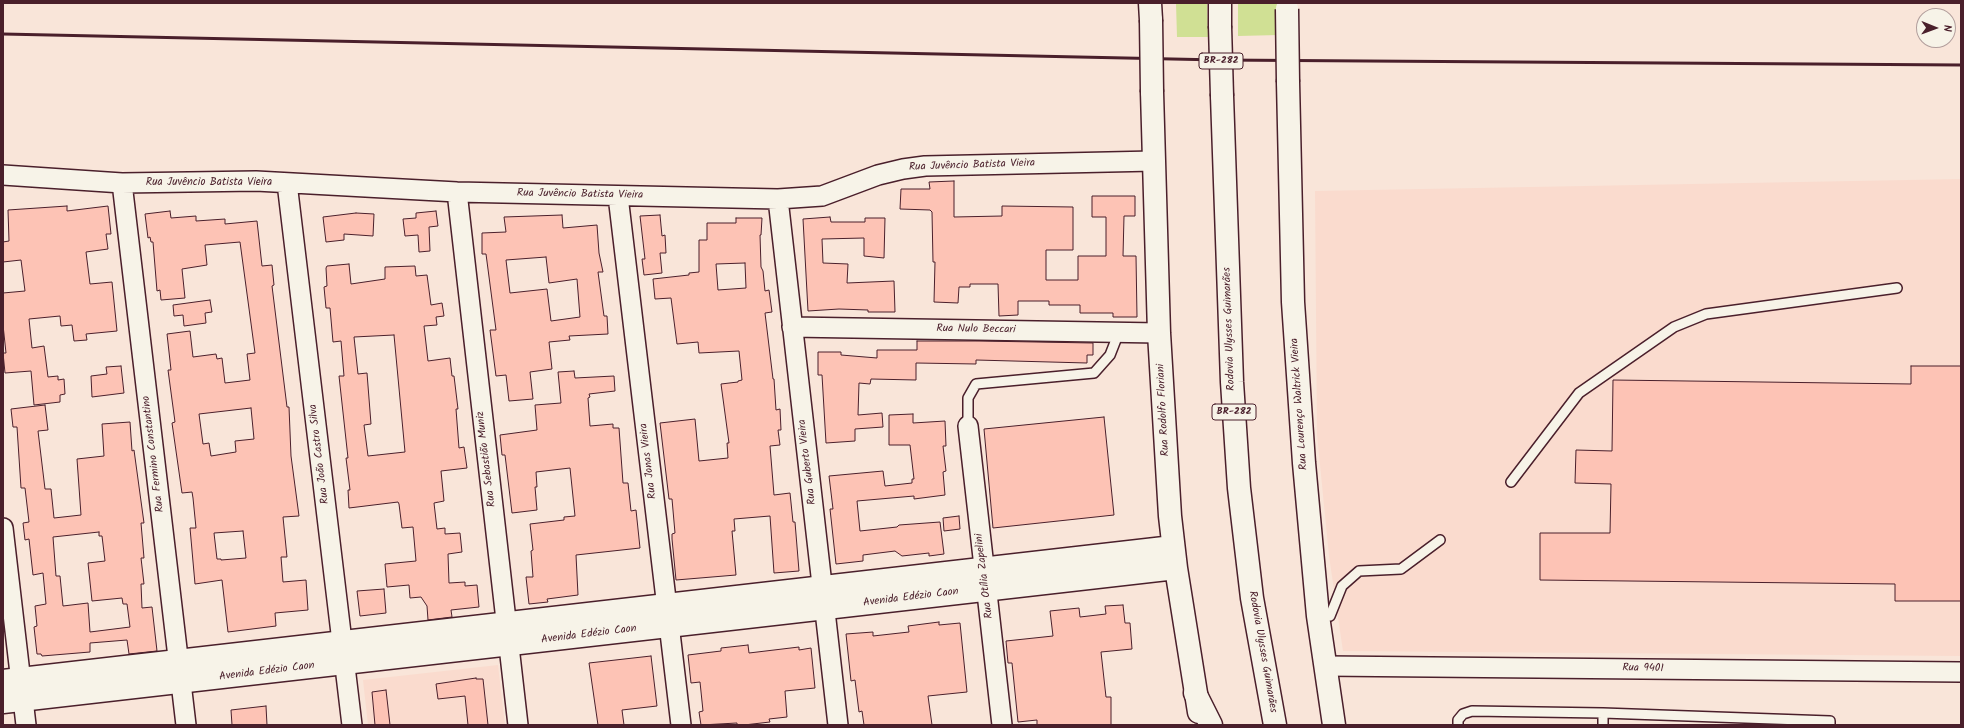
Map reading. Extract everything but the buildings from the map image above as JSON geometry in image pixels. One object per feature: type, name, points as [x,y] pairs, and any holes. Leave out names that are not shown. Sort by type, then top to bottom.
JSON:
[{"type":"main road","name":"Rodovia Ulysses Guimarães","points":[[1220,3],[1232,382],[1239,488],[1252,598],[1275,725]]},
{"type":"main road","name":"Rua Lourenço Waltrick Vieira","points":[[1287,6],[1294,310],[1304,463],[1318,616],[1334,725]]},
{"type":"main road","name":"Rua Rodolfo Floriani","points":[[1150,11],[1159,333],[1165,440],[1175,557],[1195,693],[1202,725]]},
{"type":"main road","name":"Avenida Edézio Caon","points":[[13,701],[181,682],[343,653],[1175,557]]},
{"type":"main road","name":"Avenida Edézio Caon","points":[[12,680],[178,661],[343,653]]},
{"type":"main road","points":[[1195,693],[1211,725]]},
{"type":"street","name":"Rua Juvêncio Batista Vieira","points":[[3,175],[122,183],[238,180],[457,192],[778,199],[822,196],[878,176],[903,169],[925,166],[1154,161]]},
{"type":"street","name":"Rua Fermino Constantino","points":[[122,183],[186,725]]},
{"type":"street","name":"Rua João Castro Silva","points":[[287,183],[352,725]]},
{"type":"street","name":"Rua Sebastião Muniz","points":[[457,192],[518,725]]},
{"type":"street","name":"Rua Jonas Vieira","points":[[618,196],[680,725]]},
{"type":"street","name":"Rua Guberto Vieira","points":[[778,199],[838,725]]},
{"type":"street","name":"Rua Nulo Beccari","points":[[792,327],[1159,333]]},
{"type":"street","name":"Rua Otília Zapelini","points":[[968,426],[1002,725]]},
{"type":"street","points":[[3,528],[13,701],[26,725]]},
{"type":"street","name":"Rua 9401","points":[[1325,666],[1961,672]]},
{"type":"lane","points":[[1511,482],[1579,393],[1674,327],[1706,314],[1897,288]]},
{"type":"lane","points":[[968,426],[968,398],[976,384],[1094,373],[1110,355],[1119,332]]},
{"type":"lane","points":[[1330,616],[1342,586],[1359,571],[1401,569],[1440,540]]},
{"type":"lane","points":[[1458,725],[1458,720],[1462,714],[1472,711],[1603,713],[1830,721],[1830,725]]},
{"type":"lane","points":[[1603,713],[1603,725]]},
{"type":"shaded area","points":[[1961,179],[1961,656],[1343,651],[1329,556],[1317,434],[1315,191]]},
{"type":"shaded area","points":[[498,665],[505,725],[368,725],[363,680]]},
{"type":"green space","points":[[1176,3],[1207,3],[1208,37],[1177,37]]},
{"type":"green space","points":[[1238,3],[1279,3],[1279,35],[1238,36]]},
{"type":"railway","points":[[3,34],[1219,60],[1961,65]]}]
